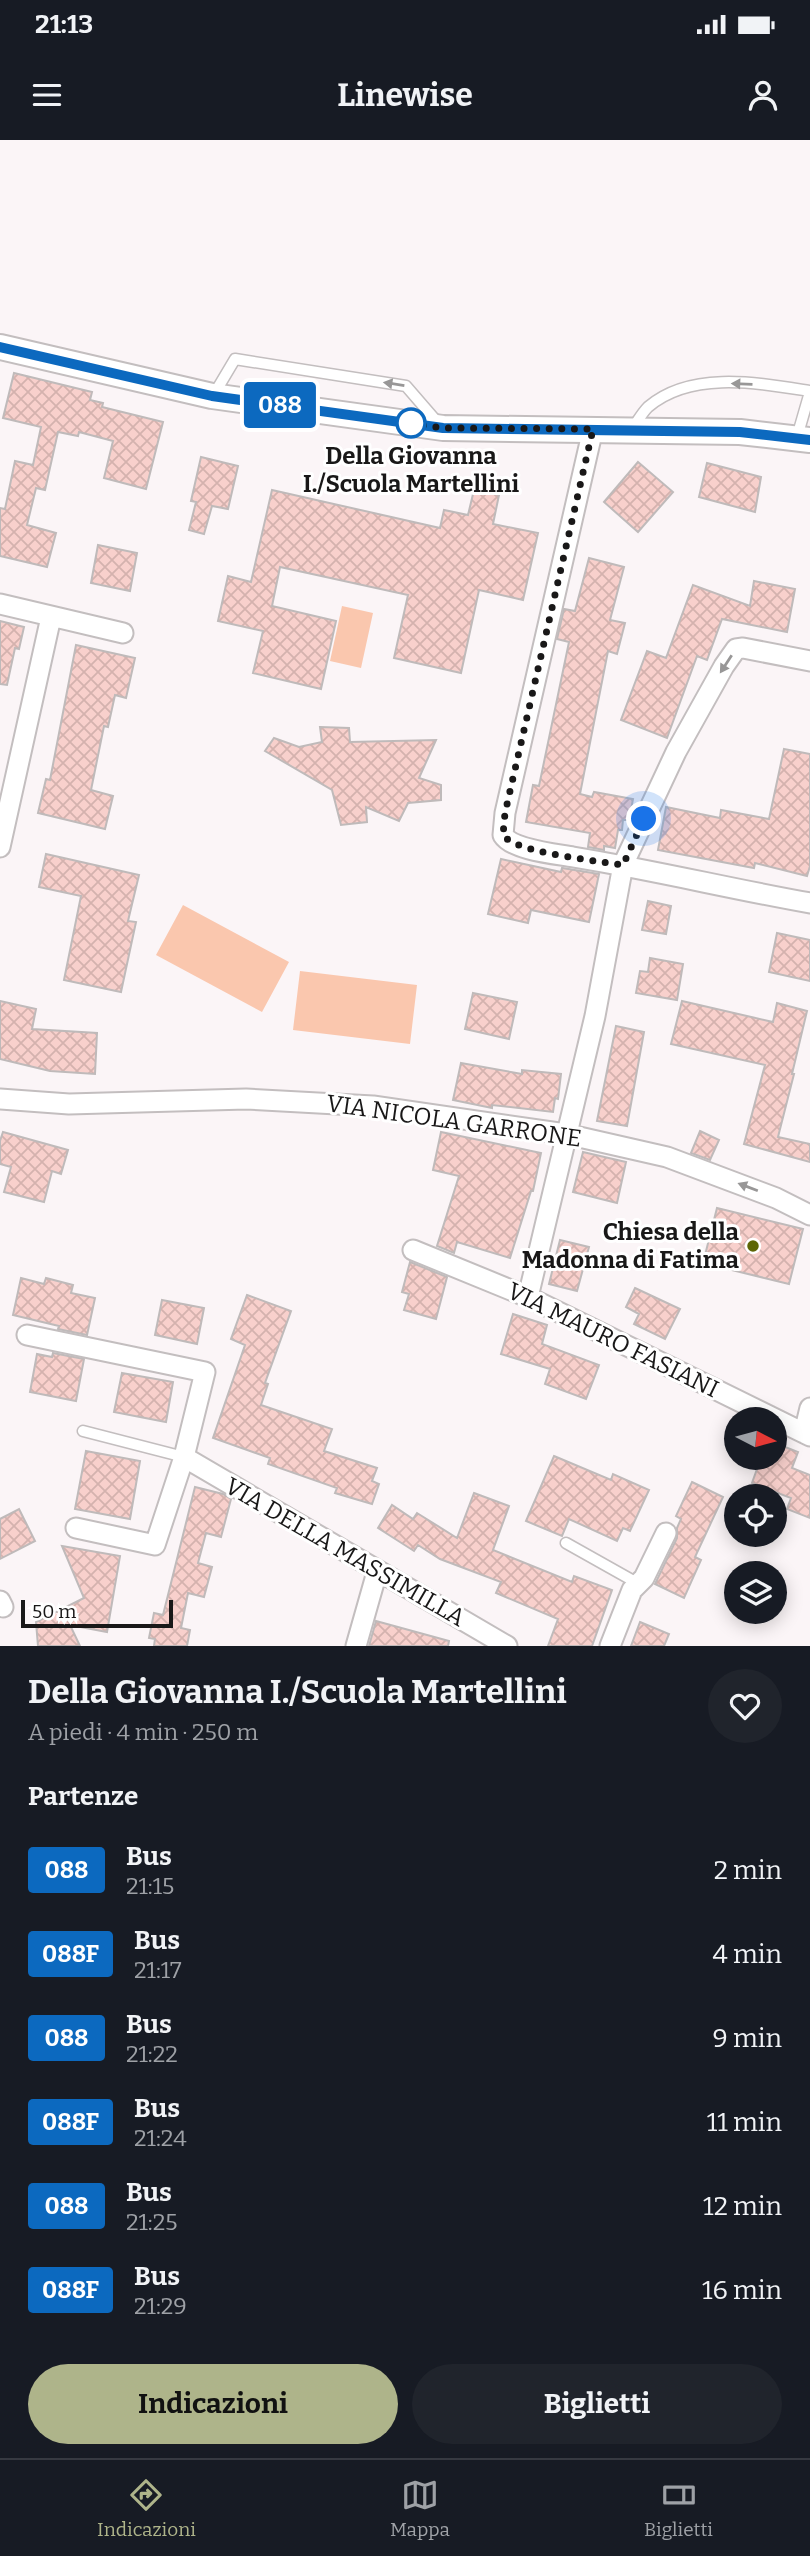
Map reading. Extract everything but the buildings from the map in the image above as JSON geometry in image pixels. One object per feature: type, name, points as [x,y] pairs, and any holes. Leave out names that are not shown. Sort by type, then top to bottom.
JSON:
[{"type":"street","points":[[0,347],[212,396],[443,428],[740,432],[803,439]]},
{"type":"street","points":[[593,429],[505,813],[503,835],[508,842],[529,848],[810,903]]},
{"type":"street","points":[[0,604],[123,633]]},
{"type":"street","points":[[0,847],[6,798],[51,617]]},
{"type":"street","points":[[528,1297],[605,971],[623,865],[676,752],[736,649],[743,648],[810,661]]},
{"type":"street","name":"VIA NICOLA GARRONE","points":[[0,1099],[69,1104],[246,1099],[373,1106],[566,1134],[667,1157],[776,1198],[810,1215]]},
{"type":"street","name":"VIA MAURO FASIANI","points":[[413,1250],[528,1297],[807,1435]]},
{"type":"street","points":[[27,1335],[205,1372],[184,1457],[155,1545],[76,1528]]},
{"type":"street","points":[[807,1435],[810,1408]]},
{"type":"street","name":"VIA DELLA MASSIMILLA","points":[[184,1457],[507,1646]]},
{"type":"street","points":[[610,1646],[632,1590],[644,1578],[666,1533]]},
{"type":"street","points":[[356,1646],[377,1572]]},
{"type":"lane","points":[[212,396],[235,359],[406,386],[443,428]]},
{"type":"lane","points":[[631,430],[647,408],[673,391],[705,383],[771,385],[810,392],[803,439]]},
{"type":"lane","points":[[83,1431],[184,1457]]},
{"type":"lane","points":[[566,1543],[639,1584]]},
{"type":"shaded area","points":[[342,606],[373,613],[361,668],[330,661]]},
{"type":"shaded area","points":[[183,905],[289,962],[262,1012],[156,955]]},
{"type":"shaded area","points":[[300,971],[417,985],[410,1044],[293,1030]]},
{"type":"bus line","name":"088","points":[[0,347],[212,396],[443,428],[740,432],[810,440]]},
{"type":"place","name":"Della Giovanna I./Scuola Martellini","points":[[411,423]]},
{"type":"place","name":"Chiesa della Madonna di Fatima","points":[[753,1246]]},
{"type":"route","points":[[411,423],[443,428],[593,429],[505,813],[503,835],[508,842],[553,854],[623,865],[644,819]]}]
